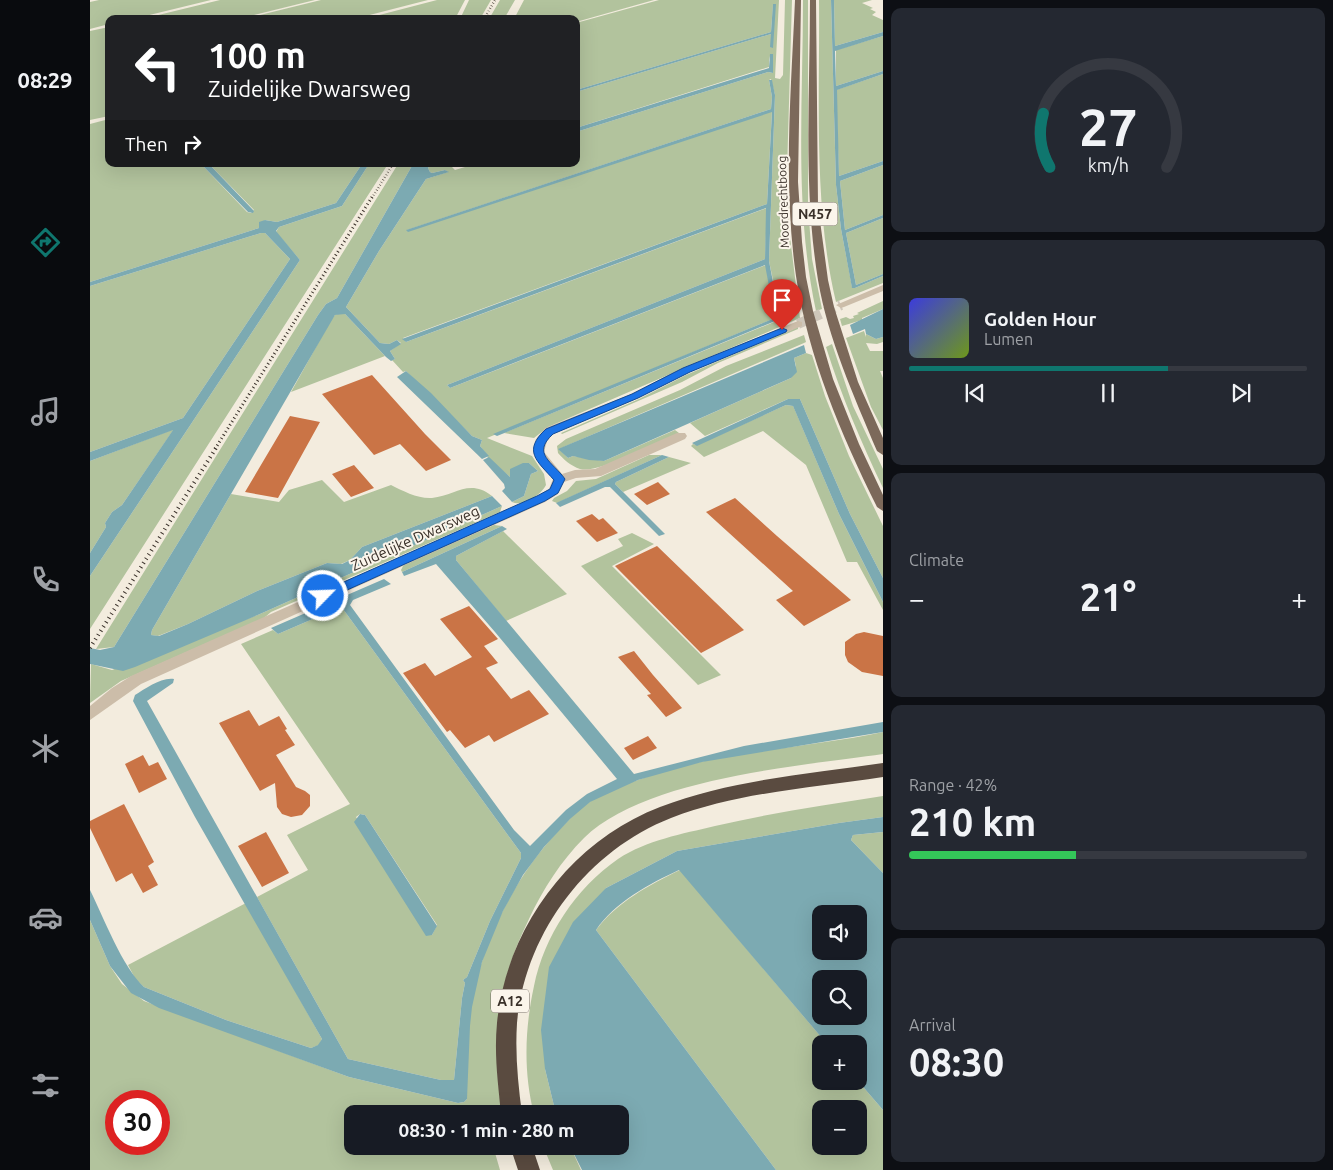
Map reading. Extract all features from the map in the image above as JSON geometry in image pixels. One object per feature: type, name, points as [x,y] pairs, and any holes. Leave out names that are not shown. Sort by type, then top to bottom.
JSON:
[{"type":"highway","name":"A12","points":[[510,1105],[506,1080],[505,1052],[507,1019],[515,976],[530,935],[546,907],[562,886],[587,860],[606,844],[636,826],[691,804],[744,792],[883,770]]},
{"type":"highway","points":[[524,1155],[529,1170]]},
{"type":"main road","name":"Moordrechtboog","points":[[798,0],[794,205],[797,244],[807,307],[819,352],[843,419],[883,507]]},
{"type":"main road","name":"N457","points":[[813,0],[814,206],[822,272],[829,307],[853,382],[883,451]]},
{"type":"street","points":[[841,305],[883,288]]},
{"type":"street","points":[[681,436],[597,473],[574,474],[560,479],[541,458],[538,451],[541,439],[549,431],[635,396],[686,370],[798,324]]},
{"type":"street","name":"Zuidelijke Dwarsweg","points":[[90,714],[117,692],[136,680],[541,499],[554,491],[560,479]]},
{"type":"green space","points":[[99,0],[211,0],[149,15],[105,15],[105,25],[90,29],[90,2]]},
{"type":"green space","points":[[220,0],[315,0],[254,15],[158,15]]},
{"type":"green space","points":[[321,0],[428,0],[370,15],[260,15]]},
{"type":"green space","points":[[437,0],[465,0],[457,15],[379,15]]},
{"type":"green space","points":[[469,0],[491,0],[482,15],[462,15]]},
{"type":"green space","points":[[500,0],[515,0],[506,15],[491,15]]},
{"type":"green space","points":[[524,0],[654,0],[580,21],[580,15],[516,15]]},
{"type":"green space","points":[[659,0],[779,0],[775,78],[780,79],[783,75],[785,0],[792,0],[787,171],[789,229],[800,318],[548,427],[534,438],[504,433],[781,318],[769,261],[775,95],[771,79],[769,80],[772,97],[771,109],[407,230],[772,111],[767,204],[403,338],[406,342],[767,208],[765,259],[447,385],[450,388],[766,265],[775,318],[487,438],[532,456],[544,474],[546,485],[544,489],[531,499],[516,503],[512,502],[524,496],[531,474],[538,471],[529,463],[510,477],[487,457],[480,446],[482,440],[472,436],[406,371],[403,372],[392,360],[395,359],[390,351],[401,343],[397,340],[389,344],[380,343],[346,307],[379,251],[426,179],[448,172],[445,170],[432,173],[428,168],[452,167],[455,170],[465,167],[580,167],[580,131],[768,72],[773,73],[769,56],[769,67],[580,127],[580,91],[771,34],[772,48],[773,4],[771,32],[580,89],[580,22]]},
{"type":"green space","points":[[803,0],[808,0],[808,206],[812,259],[822,309],[816,311],[809,273],[802,195]]},
{"type":"green space","points":[[819,0],[831,0],[836,185],[841,229],[852,287],[855,288],[883,276],[883,283],[836,302],[829,266],[821,190],[819,152]]},
{"type":"green space","points":[[834,0],[872,0],[862,3],[873,8],[870,9],[876,12],[872,15],[883,20],[883,32],[835,46]]},
{"type":"green space","points":[[105,28],[105,117],[90,120],[90,31]]},
{"type":"green space","points":[[883,36],[883,71],[836,86],[836,50]]},
{"type":"green space","points":[[883,74],[883,161],[839,176],[836,90]]},
{"type":"green space","points":[[105,120],[105,167],[204,167],[247,212],[251,213],[254,210],[212,167],[360,167],[336,203],[277,222],[265,220],[259,228],[90,282],[90,124]]},
{"type":"green space","points":[[883,165],[883,215],[845,230],[840,181]]},
{"type":"green space","points":[[367,167],[386,167],[90,629],[90,576],[300,260],[276,232],[279,227],[342,206]]},
{"type":"green space","points":[[396,167],[411,167],[337,298],[326,304],[318,315],[114,647],[96,649]]},
{"type":"green space","points":[[883,218],[883,274],[856,285],[846,233]]},
{"type":"green space","points":[[265,233],[290,259],[183,418],[90,452],[90,286]]},
{"type":"green space","points":[[883,301],[883,309],[862,318],[862,320],[842,326],[840,319],[846,317],[854,318],[853,316],[859,314],[857,313]]},
{"type":"green space","points":[[340,313],[345,314],[385,356],[291,392],[331,320]]},
{"type":"green space","points":[[798,327],[798,329],[718,363],[682,382],[561,433],[639,399],[686,375]]},
{"type":"green space","points":[[864,331],[866,337],[866,334],[876,339],[883,337],[883,342],[877,344],[866,343],[870,351],[883,351],[883,371],[880,371],[883,378],[883,430],[871,407],[846,338]]},
{"type":"green space","points":[[804,335],[806,342],[804,343],[559,449],[568,458],[573,456],[604,461],[675,430],[679,433],[644,450],[601,467],[589,469],[580,469],[573,466],[558,453],[557,446],[566,439],[680,390],[726,366]]},
{"type":"green space","points":[[832,344],[853,406],[883,469],[883,488],[859,436],[838,383],[826,347]]},
{"type":"green space","points":[[806,353],[812,355],[825,396],[849,456],[883,526],[883,578],[850,514],[800,399],[788,399],[705,436],[690,423],[791,378],[796,366],[794,358]]},
{"type":"green space","points":[[786,405],[793,406],[794,408],[839,514],[883,602],[883,610],[857,562],[847,562],[806,465],[763,431],[704,457],[691,446]]},
{"type":"green space","points":[[174,429],[122,505],[112,512],[105,523],[106,527],[90,553],[90,461]]},
{"type":"green space","points":[[649,455],[662,455],[557,503],[552,501],[567,491],[576,481],[596,479]]},
{"type":"green space","points":[[669,457],[691,463],[623,492],[615,484],[616,482]]},
{"type":"green space","points":[[322,480],[344,502],[391,485],[411,494],[427,498],[440,497],[469,488],[476,488],[492,496],[362,547],[350,560],[341,564],[327,563],[257,591],[188,624],[158,636],[151,635],[152,630],[231,494],[279,502],[289,490]]},
{"type":"green space","points":[[502,506],[500,512],[271,612],[264,618],[121,681],[90,703],[91,664],[112,670],[260,614]]},
{"type":"green space","points":[[494,525],[502,526],[402,572],[401,570],[404,564]]},
{"type":"green space","points":[[503,531],[567,594],[506,621],[456,560],[456,556]]},
{"type":"green space","points":[[632,533],[654,544],[612,566],[721,675],[698,685],[581,566],[623,546],[618,539]]},
{"type":"green space","points":[[336,609],[343,609],[521,853],[521,858],[490,921],[467,977],[463,980],[465,983],[454,1080],[441,1080],[348,1059],[257,897],[308,870],[287,835],[350,804],[241,644],[273,630],[278,634]],"holes":[[[360,814],[365,815],[437,925],[432,935],[356,817]]]},
{"type":"green space","points":[[883,732],[883,754],[768,770],[684,788],[645,801],[611,818],[584,838],[560,866],[540,897],[509,968],[499,1014],[497,1038],[501,1105],[344,1105],[344,1155],[496,1155],[500,1170],[90,1170],[90,920],[110,966],[122,984],[144,1001],[349,1077],[458,1103],[464,1102],[467,1099],[468,1042],[471,1008],[483,960],[491,936],[514,890],[543,849],[577,812],[600,795],[667,770],[728,757]]},
{"type":"green space","points":[[883,796],[883,817],[677,851],[606,888],[545,1069],[554,1105],[532,1105],[526,1050],[534,986],[545,949],[554,931],[564,915],[589,884],[618,859],[653,842],[715,826]]},
{"type":"green space","points":[[883,832],[883,873],[851,840],[853,835]]},
{"type":"green space","points":[[680,870],[819,1035],[812,1035],[812,1090],[866,1090],[883,1110],[883,1170],[776,1170],[596,930],[614,911],[645,888]]},
{"type":"green space","points":[[246,903],[322,1039],[319,1045],[311,1048],[226,1020],[144,987],[136,980],[128,965]]},
{"type":"green space","points":[[547,1155],[574,1155],[581,1170],[553,1170]]},
{"type":"water","points":[[831,0],[834,0],[835,46],[883,32],[883,36],[835,51],[836,86],[883,71],[883,74],[837,90],[839,176],[883,161],[883,165],[840,181],[845,230],[883,215],[883,218],[846,233],[856,285],[883,274],[883,276],[855,288],[852,288],[841,229],[836,185]]},
{"type":"water","points":[[773,4],[776,4],[773,48],[770,47],[771,34],[580,91],[580,89],[771,32]]},
{"type":"water","points":[[770,54],[773,54],[773,73],[768,72],[580,131],[580,127],[769,68]]},
{"type":"water","points":[[769,80],[772,80],[775,95],[769,261],[780,319],[497,436],[493,434],[775,318],[765,265],[450,388],[447,385],[765,259],[766,208],[406,342],[402,339],[767,204],[772,112],[408,232],[406,230],[771,109],[772,97]]},
{"type":"water","points":[[204,167],[212,167],[254,211],[253,213],[248,212]]},
{"type":"water","points":[[360,167],[367,167],[342,206],[279,227],[276,231],[300,260],[90,576],[90,553],[106,527],[105,523],[112,512],[122,505],[173,430],[90,461],[90,452],[183,418],[290,259],[265,233],[261,233],[90,286],[90,282],[259,228],[259,222],[265,220],[277,222],[336,203]]},
{"type":"water","points":[[411,167],[429,167],[432,173],[445,170],[449,172],[426,179],[379,251],[346,307],[380,343],[389,344],[397,340],[401,344],[390,351],[395,359],[391,361],[386,357],[345,314],[335,315],[152,630],[151,635],[159,636],[257,591],[327,563],[342,564],[350,560],[362,547],[492,496],[502,506],[260,614],[135,667],[123,671],[90,664],[90,648],[100,650],[114,647],[318,315],[326,304],[337,298]]},
{"type":"water","points":[[883,309],[883,337],[876,339],[866,334],[865,329],[853,334],[850,325]]},
{"type":"water","points":[[804,345],[806,353],[794,358],[797,372],[791,378],[604,461],[573,456],[568,458],[558,449]]},
{"type":"water","points":[[406,371],[431,393],[472,436],[482,440],[480,446],[489,456],[482,459],[397,377]]},
{"type":"water","points":[[788,399],[800,399],[850,514],[883,578],[883,602],[839,514],[793,406],[786,405],[697,446],[692,443]]},
{"type":"water","points":[[662,455],[669,457],[615,484],[665,534],[659,536],[610,487],[605,487],[560,507],[556,503]]},
{"type":"water","points":[[489,457],[510,477],[510,469],[523,463],[529,463],[538,471],[531,474],[524,496],[512,502],[502,491],[505,488],[504,484],[483,460]]},
{"type":"water","points":[[502,526],[507,529],[456,556],[456,560],[634,774],[744,746],[883,722],[883,732],[702,762],[638,780],[590,802],[570,819],[544,847],[523,875],[503,911],[482,962],[472,1007],[467,1099],[464,1102],[458,1103],[349,1077],[159,1008],[131,993],[110,966],[90,920],[90,890],[121,955],[144,987],[226,1020],[311,1048],[318,1045],[322,1039],[195,817],[133,701],[135,695],[153,684],[174,679],[173,683],[147,701],[348,1059],[441,1080],[454,1080],[465,983],[463,980],[467,977],[490,921],[521,858],[521,853],[343,609],[336,609],[278,634],[271,628],[384,579],[391,584],[353,600],[350,605],[514,830],[530,846],[566,810],[587,794],[617,779],[436,564],[404,576],[402,572]]},
{"type":"water","points":[[360,814],[365,815],[437,926],[432,935],[426,936],[354,822]]},
{"type":"water","points":[[883,817],[883,832],[853,835],[851,840],[883,873],[883,1110],[866,1090],[867,1035],[819,1035],[679,870],[656,881],[623,902],[596,930],[776,1170],[582,1170],[574,1155],[629,1155],[629,1105],[554,1105],[545,1069],[541,1030],[549,967],[573,922],[606,888],[677,851]]},
{"type":"building","points":[[372,375],[451,460],[426,471],[400,444],[374,455],[322,394]]},
{"type":"building","points":[[290,416],[320,422],[278,498],[245,492]]},
{"type":"building","points":[[354,465],[374,488],[351,497],[332,474]]},
{"type":"building","points":[[658,482],[670,494],[647,505],[634,494]]},
{"type":"building","points":[[735,498],[851,600],[804,626],[776,600],[793,591],[706,512]]},
{"type":"building","points":[[592,514],[599,520],[603,518],[618,533],[597,542],[576,521]]},
{"type":"building","points":[[657,546],[744,630],[701,653],[615,566]]},
{"type":"building","points":[[469,606],[498,639],[484,646],[498,663],[486,668],[511,699],[529,690],[549,714],[494,742],[489,735],[465,748],[450,730],[447,732],[403,673],[425,663],[435,676],[472,657],[440,619]]},
{"type":"building","points":[[864,632],[883,636],[883,676],[862,672],[848,662],[845,655],[845,642],[856,634]]},
{"type":"building","points":[[634,651],[682,708],[666,717],[647,695],[651,694],[618,657]]},
{"type":"building","points":[[249,710],[259,726],[279,716],[287,729],[285,730],[295,745],[276,755],[296,787],[310,795],[310,806],[302,815],[291,817],[282,814],[277,807],[275,783],[260,791],[219,723]]},
{"type":"building","points":[[648,736],[657,748],[633,760],[624,748]]},
{"type":"building","points":[[143,755],[149,766],[158,762],[167,779],[139,793],[125,764]]},
{"type":"building","points":[[124,804],[154,862],[148,866],[158,885],[143,893],[132,873],[116,882],[90,828],[90,821]]},
{"type":"building","points":[[266,832],[289,873],[262,887],[238,846]]},
{"type":"tunnel","points":[[798,324],[841,305]]},
{"type":"railway","points":[[486,15],[495,0]]},
{"type":"railway","points":[[372,198],[391,167]]},
{"type":"railway","points":[[215,449],[372,197]]},
{"type":"railway","points":[[90,648],[216,448]]},
{"type":"route","points":[[323,596],[541,499],[554,491],[560,479],[556,473],[546,466],[538,451],[541,439],[549,431],[635,396],[686,370],[782,330]]}]
